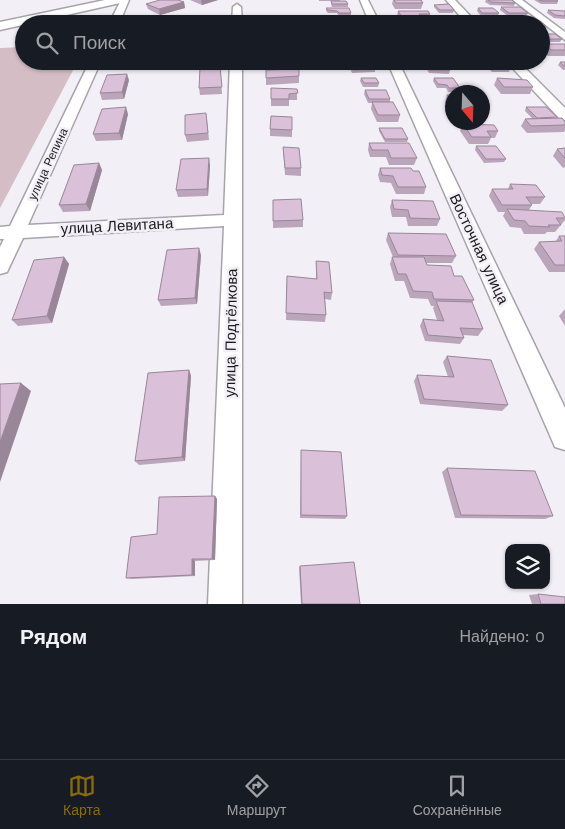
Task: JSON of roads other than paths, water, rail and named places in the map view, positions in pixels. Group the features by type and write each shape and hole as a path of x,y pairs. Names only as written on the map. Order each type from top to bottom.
{"street":[{"path":"51,15 120,0"},
{"path":"118,15 125,0"},
{"path":"364,0 371,15"},
{"path":"450,0 464,15"},
{"path":"517,0 536,15"},
{"path":"238,7 238,15"},
{"path":"0,26 15,23"},
{"path":"550,25 565,37"},
{"name":"улица Репина","path":"0,268 8,232 91,70"},
{"name":"улица Подтёлкова","path":"225,604 236,70"},
{"name":"Восточная улица","path":"396,70 565,437"},
{"path":"520,70 565,116"},
{"name":"улица Левитана","path":"8,232 233,220"}]}
